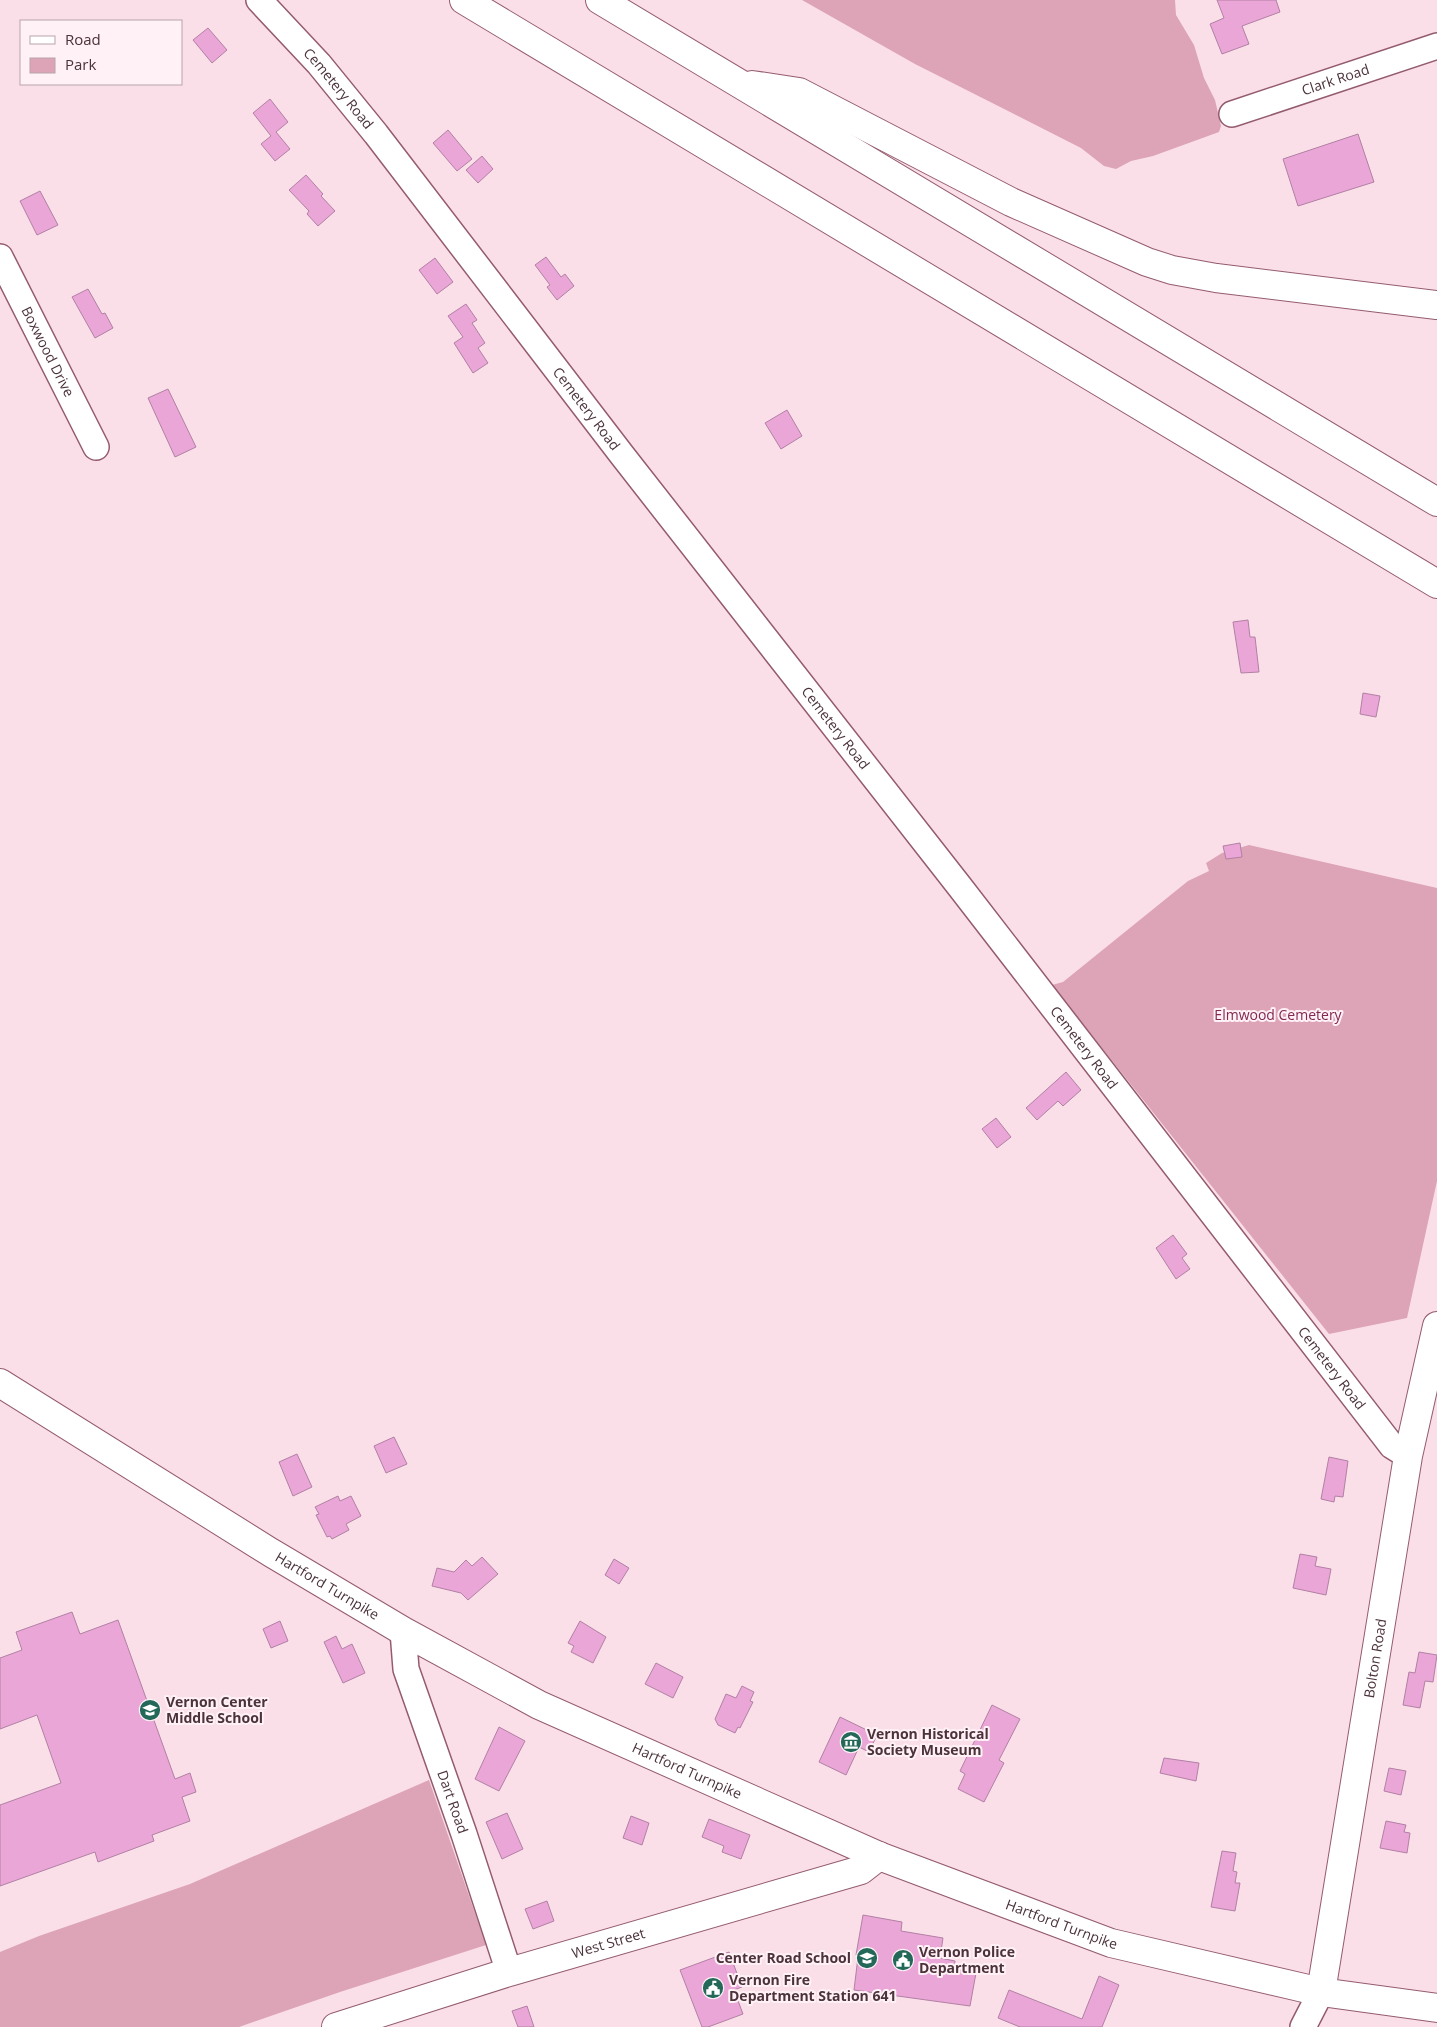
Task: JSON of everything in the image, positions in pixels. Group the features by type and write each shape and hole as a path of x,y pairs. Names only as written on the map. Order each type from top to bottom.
{"main road":[{"path":"464,0 1437,584"},
{"path":"600,0 1437,502"},
{"path":"737,82 799,92 1003,198 1147,262 1172,270 1216,278 1437,305"},
{"name":"Bolton Road","path":"1321,1992 1408,1456 1437,1326"},
{"name":"Hartford Turnpike","path":"0,1383 270,1552 403,1631 540,1705 879,1856 1112,1943 1321,1992 1437,2008"},
{"name":"West Street","path":"336,2027 509,1972 861,1870 879,1856"}],"street":[{"name":"Cemetery Road","path":"259,0 319,64 376,134 628,462 960,887 1392,1446 1408,1456"},
{"name":"Clark Road","path":"1232,114 1437,46"},
{"name":"Boxwood Drive","path":"0,257 96,447"},
{"name":"Dart Road","path":"403,1631 406,1669 468,1843 509,1972"},
{"path":"1303,2027 1321,1992"}],"green space":[{"path":"802,0 1175,0 1176,15 1194,45 1204,78 1215,100 1221,126 1219,132 1153,156 1131,161 1116,169 1104,166 1081,148 915,64"},
{"name":"Elmwood Cemetery","path":"1249,845 1437,888 1437,1181 1407,1318 1329,1334 1052,985 1063,982 1188,881 1209,871 1206,863 1222,853"},
{"path":"429,1780 486,1945 239,2027 0,2027 0,1952 39,1936 190,1884"}],"building":[{"path":"1217,0 1276,0 1280,12 1242,26 1249,44 1222,54 1210,24 1224,18"},
{"path":"208,28 227,50 212,63 193,40"},
{"path":"270,99 288,122 276,132 290,149 275,161 261,144 271,136 253,113"},
{"path":"448,130 472,159 457,171 433,143"},
{"path":"1358,134 1374,182 1298,206 1283,159"},
{"path":"482,156 493,169 478,183 466,170"},
{"path":"306,175 335,211 318,226 307,214 309,211 289,190"},
{"path":"40,191 58,225 37,235 20,201"},
{"path":"546,257 561,277 565,274 574,286 557,300 547,287 550,285 535,265"},
{"path":"435,258 453,282 437,294 419,270"},
{"path":"88,289 102,314 105,313 113,328 95,338 72,297"},
{"path":"466,304 477,320 472,323 485,343 478,348 488,363 473,373 454,343 463,337 448,316"},
{"path":"168,389 196,447 175,457 148,398"},
{"path":"787,410 802,436 781,449 765,423"},
{"path":"1248,620 1250,637 1255,637 1259,672 1241,673 1233,622"},
{"path":"1363,693 1380,696 1376,717 1360,714"},
{"path":"1240,843 1242,857 1226,859 1223,846"},
{"path":"1066,1072 1081,1090 1063,1106 1058,1101 1037,1120 1026,1108"},
{"path":"996,1118 1011,1137 997,1148 982,1129"},
{"path":"1173,1235 1187,1254 1182,1258 1190,1269 1176,1279 1156,1248"},
{"path":"394,1437 407,1464 386,1473 374,1446"},
{"path":"297,1454 312,1487 293,1496 279,1462"},
{"path":"1329,1457 1348,1461 1343,1497 1335,1496 1334,1502 1321,1499"},
{"path":"338,1496 340,1501 351,1496 361,1516 346,1524 349,1530 332,1539 330,1536 327,1537 316,1515 319,1514 315,1507"},
{"path":"1300,1554 1317,1557 1315,1566 1331,1569 1326,1595 1293,1588"},
{"path":"482,1557 498,1574 468,1600 461,1593 432,1586 437,1568 454,1572 466,1560 472,1566"},
{"path":"614,1559 629,1568 619,1584 605,1575"},
{"path":"72,1612 80,1634 118,1620 175,1779 190,1773 196,1792 182,1797 190,1821 152,1835 154,1841 98,1862 95,1852 0,1886 0,1805 61,1783 37,1715 0,1729 0,1658 22,1650 16,1632"},
{"path":"280,1621 288,1641 271,1648 263,1629"},
{"path":"580,1621 606,1637 593,1663 571,1652 574,1646 568,1643"},
{"path":"336,1636 342,1649 352,1644 365,1673 343,1683 324,1642"},
{"path":"1419,1652 1437,1655 1433,1682 1425,1681 1420,1708 1403,1705 1409,1672 1415,1673"},
{"path":"656,1663 683,1677 673,1698 645,1684"},
{"path":"742,1686 754,1692 750,1701 753,1702 740,1728 738,1727 735,1733 718,1725 715,1719 726,1694 736,1698"},
{"path":"992,1705 1020,1719 999,1760 1004,1763 984,1802 958,1789 965,1774 960,1771"},
{"name":"Vernon Historical Society Museum","path":"840,1717 877,1735 869,1752 859,1747 846,1775 819,1762"},
{"path":"499,1727 525,1741 499,1791 475,1779"},
{"path":"1164,1758 1199,1763 1196,1781 1160,1773"},
{"path":"1389,1768 1406,1771 1401,1795 1384,1791"},
{"path":"507,1813 523,1849 502,1859 486,1822"},
{"path":"631,1816 649,1823 642,1845 623,1838"},
{"path":"709,1819 750,1835 741,1859 722,1852 724,1846 702,1837"},
{"path":"1386,1821 1406,1825 1404,1832 1410,1833 1407,1853 1380,1848"},
{"path":"1222,1851 1236,1853 1233,1871 1237,1872 1235,1883 1240,1883 1235,1911 1211,1907"},
{"path":"547,1901 554,1921 533,1929 525,1909"},
{"name":"Vernon Police Department","path":"863,1915 902,1922 901,1931 943,1938 940,1958 955,1961 954,1969 976,1973 970,2006 854,1990 858,1957 856,1955"},
{"name":"Vernon Fire Department Station 641","path":"729,1952 742,1987 734,1990 743,2014 708,2027 702,2027 680,1970"},
{"path":"1099,1976 1119,1985 1102,2027 1020,2027 998,2018 1009,1990 1082,2019"},
{"path":"527,2006 534,2027 518,2027 512,2011"}],"place":[{"name":"Vernon Center Middle School","path":"150,1710"},
{"name":"Vernon Historical Society Museum","path":"851,1742"},
{"name":"Center Road School","path":"867,1958"},
{"name":"Vernon Police Department","path":"903,1960"},
{"name":"Vernon Fire Department Station 641","path":"713,1988"}]}
